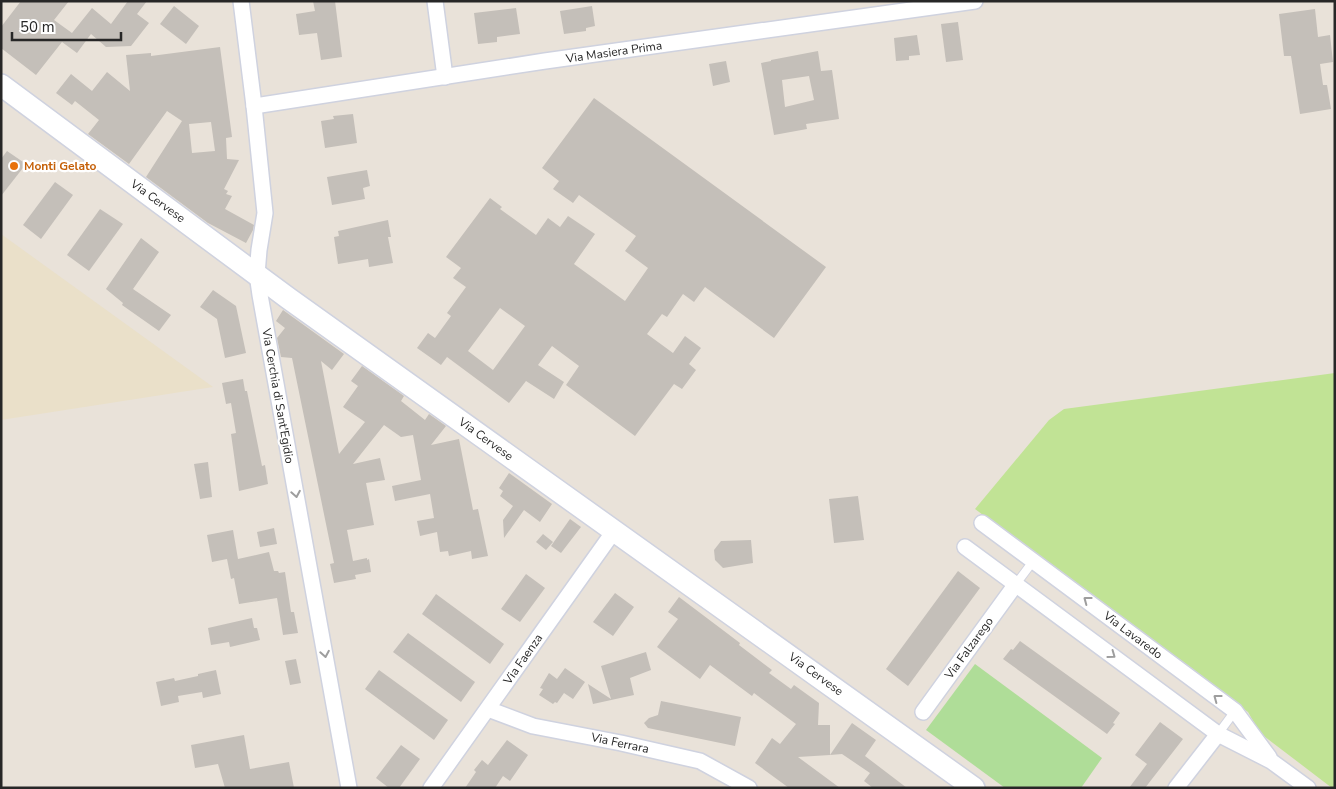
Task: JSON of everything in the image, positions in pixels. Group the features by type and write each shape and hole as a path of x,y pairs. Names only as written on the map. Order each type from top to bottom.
{"main road":[{"name":"Via Cervese","path":"1,86 288,298 974,788"}],"street":[{"path":"435,1 445,77"},
{"name":"Via Masiera Prima","path":"254,106 975,1"},
{"name":"Via Cerchia di Sant'Egidio","path":"239,2 254,106 265,213 259,250 258,274 260,295 349,788"},
{"name":"Via Lavaredo","path":"982,523 1234,711 1271,761"},
{"name":"Via Faenza","path":"431,788 614,531"},
{"name":"Via Lavaredo","path":"965,547 1218,734 1271,761 1308,788"},
{"name":"Via Falzarego","path":"923,712 1016,584"},
{"name":"Via Ferrara","path":"488,709 533,726 621,742 700,761 749,788"},
{"path":"1176,788 1218,734"}],"lane":[{"path":"1016,584 1034,560"},
{"path":"1218,734 1234,711"}],"shaded area":[{"path":"1,234 213,387 1,420"}],"green space":[{"path":"1335,373 1335,788 1332,788 1260,733 1248,712 975,509 1049,420 1064,409"},
{"path":"975,664 1102,758 1081,788 1005,788 926,730"}],"building":[{"path":"21,1 69,1 54,20 72,33 92,8 111,24 128,1 147,1 137,14 149,23 131,46 106,47 91,34 77,53 62,42 36,75 1,48 1,27"},
{"path":"313,1 335,1 342,57 321,60 317,33 299,35 296,14 315,11"},
{"path":"174,6 199,26 186,44 160,24"},
{"path":"592,6 595,26 586,28 586,31 564,34 560,11"},
{"path":"516,8 520,34 497,37 497,42 478,44 474,13"},
{"path":"1315,9 1318,37 1330,35 1333,62 1320,64 1323,85 1327,85 1331,109 1300,114 1291,56 1284,56 1279,14"},
{"path":"958,22 963,60 946,62 941,24"},
{"path":"917,35 920,55 909,56 909,60 896,61 894,38"},
{"path":"220,47 232,137 226,138 227,159 239,160 224,189 228,191 226,194 232,196 225,209 254,225 246,243 208,223 146,177 182,121 167,111 129,164 88,134 99,120 75,101 72,105 56,93 71,74 92,91 107,72 130,91 126,55 151,53 151,56","holes":["211,122 215,151 192,153 189,124"]},
{"path":"818,51 821,71 832,70 839,119 806,124 807,129 774,135 761,63","holes":["809,76 814,100 785,107 782,80"]},
{"path":"726,61 730,82 713,86 709,64"},
{"path":"594,98 826,267 774,338 705,287 694,302 683,294 667,317 662,314 647,334 673,353 685,336 701,348 689,364 696,370 682,389 674,384 635,436 566,385 579,366 552,346 538,365 564,382 554,399 526,381 509,403 447,357 441,365 417,348 428,333 435,338 451,316 447,313 466,287 453,278 461,268 446,257 490,198 502,207 500,209 536,235 548,218 560,227 568,216 595,234 574,264 625,301 648,268 625,251 636,236 579,195 573,203 553,189 559,181 542,168","holes":["500,308 525,326 493,370 468,351"]},
{"path":"353,114 357,143 325,148 321,121 334,119 333,116"},
{"path":"7,151 26,164 1,196 1,159"},
{"path":"367,170 370,186 363,188 365,199 332,205 327,177"},
{"path":"55,182 73,195 41,239 23,225"},
{"path":"100,209 123,224 89,271 67,255"},
{"path":"388,220 391,237 388,237 393,263 369,267 368,259 338,264 334,237 339,236 338,231"},
{"path":"141,238 159,252 133,289 171,315 159,331 122,305 123,303 106,289"},
{"path":"213,290 236,306 246,353 225,358 217,319 200,307"},
{"path":"283,310 344,354 332,370 321,361 339,454 365,422 343,407 358,386 351,381 362,366 404,396 401,401 425,420 429,414 446,426 431,445 459,439 473,510 478,509 488,556 472,559 471,551 449,556 448,551 440,552 437,532 420,536 417,521 434,518 430,494 395,501 392,486 421,480 413,435 401,437 384,425 353,464 380,458 385,480 366,483 374,525 347,530 353,561 369,559 371,572 355,575 356,579 334,583 330,564 334,563 292,358 281,357 277,338 285,328 276,321"},
{"path":"243,379 262,466 265,465 268,484 239,491 231,434 236,433 231,403 226,404 222,383"},
{"path":"208,462 212,497 200,499 194,464"},
{"path":"509,473 552,504 540,522 524,510 504,538 503,520 513,506 500,496 503,491 499,488"},
{"path":"858,496 864,540 834,543 829,499"},
{"path":"570,519 581,527 561,553 551,546"},
{"path":"274,528 277,544 260,547 257,532"},
{"path":"233,530 238,559 269,552 274,571 279,573 285,572 291,612 294,612 298,633 283,635 277,598 239,604 234,578 231,579 227,559 212,562 207,535"},
{"path":"543,534 553,542 546,550 536,542"},
{"path":"751,540 753,563 723,568 715,560 714,550 721,541"},
{"path":"958,571 980,588 908,686 886,669"},
{"path":"526,574 545,588 520,622 501,609"},
{"path":"615,593 634,607 613,636 593,622"},
{"path":"436,594 504,644 490,664 422,614"},
{"path":"679,597 772,670 769,673 791,689 794,685 819,703 818,725 830,725 830,755 798,757 840,788 789,788 755,763 772,738 780,744 796,724 754,693 752,696 710,665 700,679 657,647 678,619 668,612"},
{"path":"252,618 254,628 257,628 260,640 230,647 229,642 211,645 208,628"},
{"path":"408,633 475,682 461,702 393,652"},
{"path":"1020,641 1120,713 1113,723 1115,724 1107,734 1003,659"},
{"path":"646,652 651,670 630,678 634,695 593,704 588,684 611,699 601,666"},
{"path":"296,659 301,683 290,685 285,661"},
{"path":"565,668 585,682 573,699 564,693 557,703 553,704 539,695 543,689 540,688 549,673 557,679"},
{"path":"216,670 221,694 203,698 202,692 178,696 179,702 161,706 156,682 174,678 175,681"},
{"path":"379,670 448,720 434,740 365,689"},
{"path":"661,701 741,717 735,746 648,728 644,723 649,718 658,715"},
{"path":"1160,722 1183,739 1145,788 1129,788 1147,764 1135,755"},
{"path":"852,723 876,740 865,756 907,788 873,788 864,781 870,773 842,754 830,755"},
{"path":"244,735 250,769 289,762 294,788 225,788 218,764 195,768 191,745"},
{"path":"507,740 528,755 510,781 503,776 495,788 465,788 476,772 474,770 482,760 488,765"},
{"path":"401,745 420,759 399,788 389,788 376,778"}],"place":[{"name":"Monti Gelato","path":"14,166"}]}
